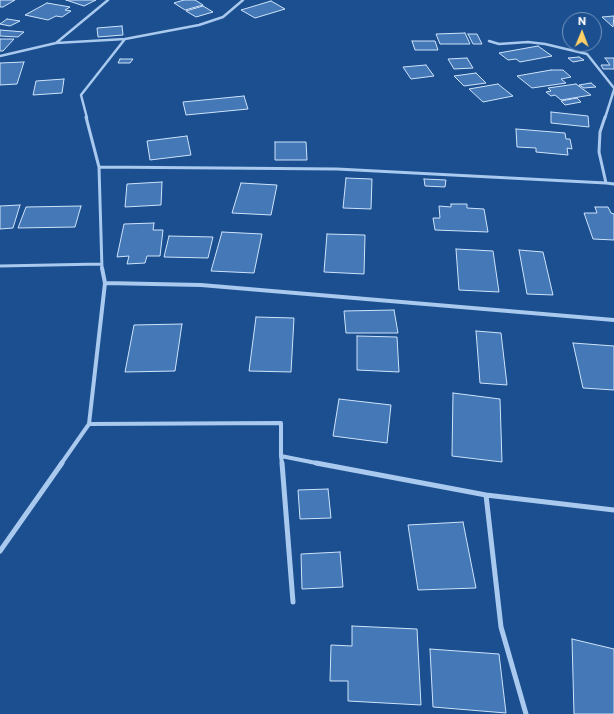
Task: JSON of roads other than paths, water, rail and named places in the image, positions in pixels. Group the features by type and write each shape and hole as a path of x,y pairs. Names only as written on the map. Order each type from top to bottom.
{"street":[{"path":"56,43 108,0"},
{"path":"0,56 56,43 125,39 199,25 223,16 243,0"},
{"path":"0,551 89,424 105,283 101,264 99,167 81,95 125,39"},
{"path":"489,41 498,44 528,42 545,44 564,47 587,54 614,89 600,132 599,152 606,184"},
{"path":"99,167 337,168 614,184"},
{"path":"0,266 101,264"},
{"path":"105,283 201,285 614,320"},
{"path":"89,424 281,423 281,456 294,602"},
{"path":"281,456 486,495 614,510"},
{"path":"486,495 501,627 526,714"}]}
